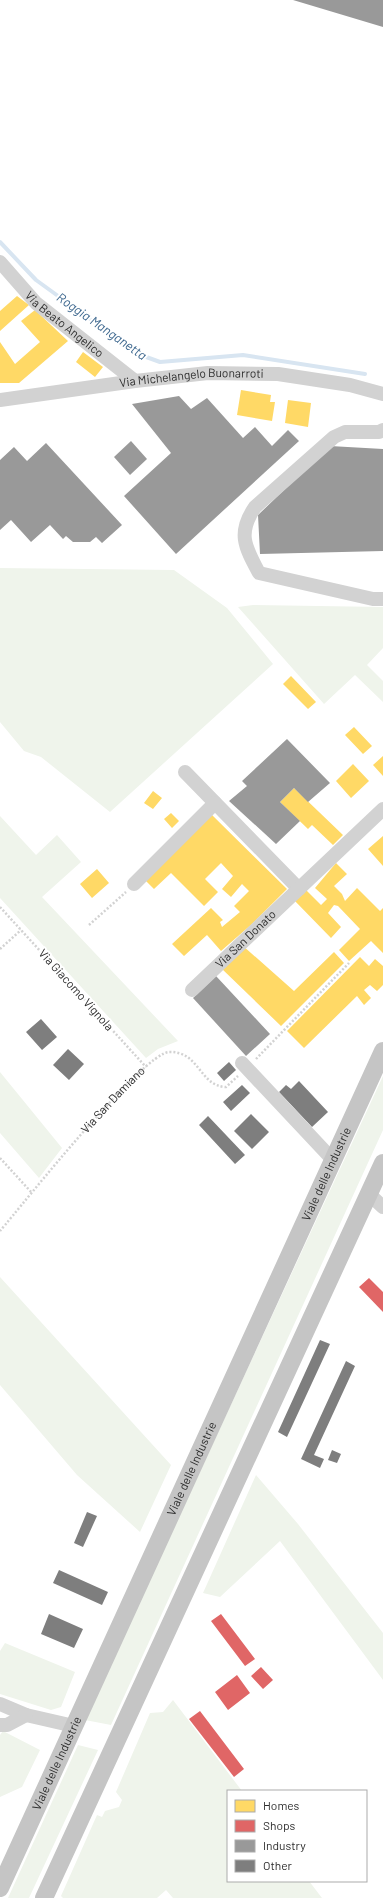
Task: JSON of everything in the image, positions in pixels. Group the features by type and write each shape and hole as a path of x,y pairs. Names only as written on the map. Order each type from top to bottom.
{"main road":[{"name":"Viale delle Industrie","path":"0,1888 383,1051"},
{"path":"44,1898 383,1163"}],"street":[{"name":"Via Beato Angelico","path":"0,262 36,303 135,381"},
{"name":"Via Michelangelo Buonarroti","path":"0,400 135,381 208,373 278,374 350,385 383,394"},
{"path":"383,430 379,432 345,432 334,437 255,507 247,518 243,532 247,551 258,573 373,599 383,599"},
{"path":"185,772 299,889"},
{"path":"134,884 215,803"},
{"name":"Via San Donato","path":"192,990 383,809"},
{"path":"244,1066 333,1160"},
{"path":"369,1194 383,1207"},
{"path":"0,1704 26,1715 74,1726"},
{"path":"0,1725 8,1725 26,1715"}],"path":[{"path":"89,925 134,884"},
{"name":"Via Giacomo Vignola","path":"0,907 146,1067"},
{"path":"0,949 21,930"},
{"path":"244,1066 348,962"},
{"name":"Via San Damiano","path":"0,1231 110,1101 146,1067 166,1052 181,1052 191,1060 211,1083 218,1086 226,1087 244,1066"},
{"path":"0,1158 32,1193"}],"shaded area":[{"path":"0,568 174,570 227,608 273,664 110,812 41,757 24,751 0,722"},
{"path":"253,605 383,607 383,648 367,665 383,681 383,702 355,675 324,704 238,607"},
{"path":"0,816 36,855 57,835 81,862 42,897 178,1041 158,1049 146,1058 0,898"},
{"path":"0,1072 62,1148 39,1178 0,1133"},
{"path":"383,1076 383,1130 111,1725 85,1720"},
{"path":"0,1277 171,1465 140,1532 77,1475 0,1385"},
{"path":"256,1475 298,1524 383,1633 383,1680 280,1541 220,1597 203,1593"},
{"path":"5,1643 75,1672 61,1707 51,1710 0,1694 0,1651"},
{"path":"173,1700 241,1790 227,1790 227,1882 310,1882 322,1898 173,1898 166,1890 157,1898 63,1898 61,1896 97,1815 102,1817 105,1811 119,1807 122,1800 116,1792 150,1713 163,1712"},
{"path":"3,1731 40,1750 22,1787 0,1797 0,1735"},
{"path":"78,1745 98,1750 29,1898 8,1898"}],"building: Homes":[{"path":"17,296 29,305 0,331 0,311"},
{"path":"35,310 68,341 19,383 0,383 0,342 15,364 40,342 21,321"},
{"path":"83,352 103,367 95,377 76,362"},
{"path":"241,390 271,395 270,402 275,402 272,421 237,415"},
{"path":"288,400 311,403 308,427 285,423"},
{"path":"291,676 316,702 308,709 283,684"},
{"path":"354,727 372,746 363,754 345,735"},
{"path":"383,756 383,776 373,765"},
{"path":"353,764 369,781 351,798 336,781"},
{"path":"294,788 343,835 333,845 312,825 308,829 280,802"},
{"path":"153,791 162,798 153,809 144,803"},
{"path":"171,813 179,821 172,828 164,819"},
{"path":"211,814 287,889 252,924 221,951 207,935 184,956 172,944 211,908 223,920 220,922 222,927 240,912 234,906 249,891 242,884 231,897 222,889 233,876 221,863 205,879 218,892 204,906 171,873 154,889 144,879"},
{"path":"383,836 383,866 368,849"},
{"path":"336,863 347,874 334,886 342,894 345,901 357,888 380,911 383,908 383,953 371,941 349,961 339,950 360,929 338,906 334,905 328,913 341,927 331,938 293,899 305,889 321,905 327,899 315,888"},
{"path":"97,869 109,883 92,898 80,884"},
{"path":"242,945 294,991 334,952 344,963 281,1026 221,968"},
{"path":"360,957 369,966 375,959 383,966 383,985 377,991 370,985 364,990 371,998 364,1005 357,996 304,1048 287,1031"}],"building: Shops":[{"path":"369,1278 383,1292 383,1312 359,1287"},
{"path":"221,1614 255,1659 245,1666 211,1621"},
{"path":"261,1667 273,1680 263,1689 251,1676"},
{"path":"237,1675 250,1693 228,1710 215,1692"},
{"path":"200,1711 244,1769 234,1777 189,1719"}],"building: Industry":[{"path":"293,0 383,0 383,27"},
{"path":"179,396 191,409 207,398 243,438 255,427 272,446 288,430 299,441 176,554 124,496 171,453 132,404"},
{"path":"131,441 147,459 130,475 114,457"},
{"path":"46,443 122,525 102,543 96,537 90,542 73,542 66,536 63,539 50,525 31,542 11,520 0,530 0,460 14,447 27,461"},
{"path":"330,446 383,449 383,551 260,554 258,515"},
{"path":"287,739 330,783 308,802 294,788 280,802 300,821 276,844 229,801 247,786 242,781"},
{"path":"216,976 270,1034 246,1056 193,998"}],"building: Other":[{"path":"41,1019 57,1037 42,1050 26,1032"},
{"path":"68,1049 84,1064 69,1080 53,1065"},
{"path":"229,1062 236,1070 224,1081 217,1073"},
{"path":"299,1081 328,1112 312,1127 279,1092 286,1085 291,1089"},
{"path":"242,1085 250,1093 231,1111 223,1102"},
{"path":"251,1114 269,1132 252,1149 234,1131"},
{"path":"208,1116 245,1155 235,1164 199,1125"},
{"path":"320,1340 330,1344 287,1437 278,1432"},
{"path":"346,1361 355,1366 314,1455 324,1459 320,1468 301,1459"},
{"path":"332,1450 341,1454 337,1463 328,1460"},
{"path":"87,1512 97,1516 83,1547 74,1543"},
{"path":"59,1570 108,1592 102,1605 53,1583"},
{"path":"49,1614 83,1629 74,1648 41,1634"}],"waterway":[{"name":"Roggia Manganetta","path":"0,242 36,280 138,354 160,362 243,355 365,374"}]}
